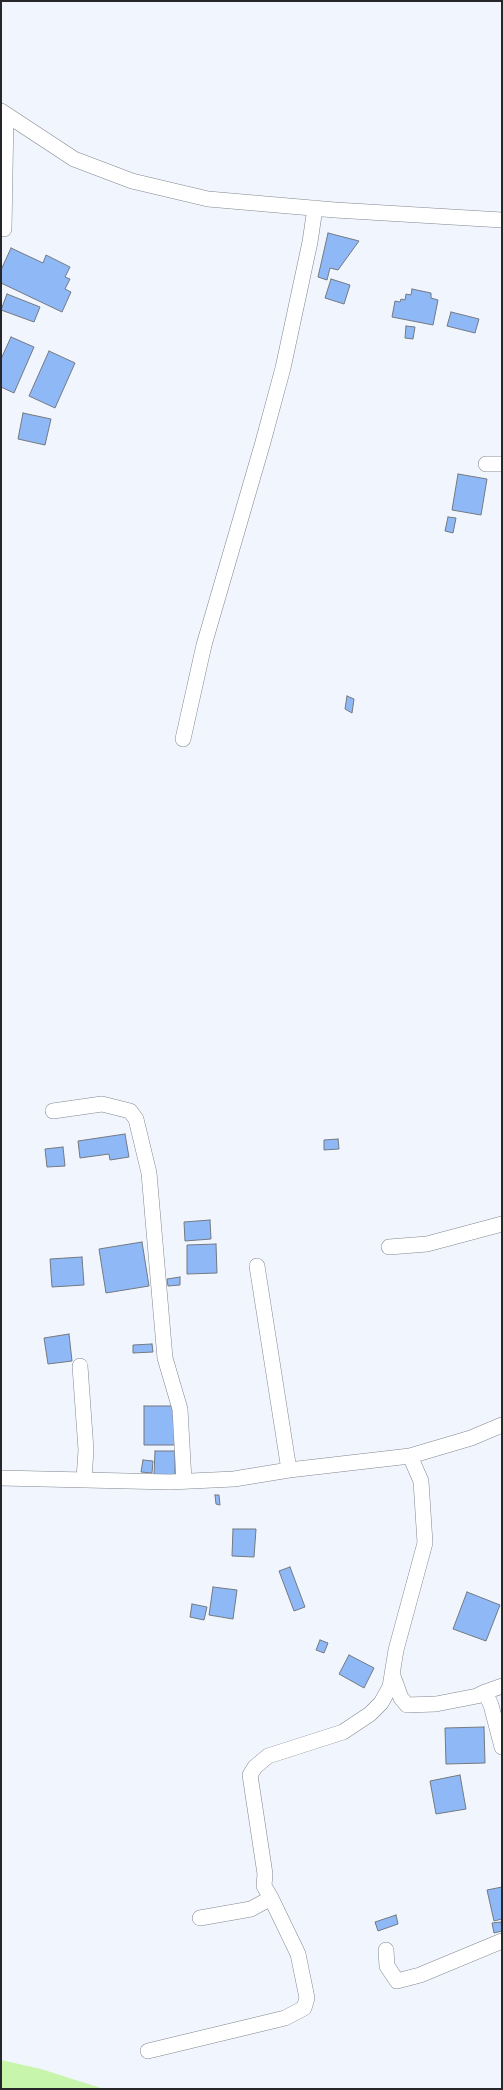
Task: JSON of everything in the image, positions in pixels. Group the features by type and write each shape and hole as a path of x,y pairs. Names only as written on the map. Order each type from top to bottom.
{"street":[{"path":"3,113 74,159 132,181 208,199 315,208 502,220"},
{"path":"3,113 4,229"},
{"path":"183,739 204,645 283,368 310,242 315,208"},
{"path":"486,464 502,464"},
{"path":"53,1111 102,1104 130,1111 136,1120 149,1173 165,1358 180,1409 184,1482"},
{"path":"389,1247 427,1244 502,1224"},
{"path":"257,1266 289,1470"},
{"path":"80,1366 86,1450 84,1479"},
{"path":"1,1478 184,1482 234,1479 289,1470 410,1456 471,1438 502,1425"},
{"path":"148,2051 285,2018 304,2008 307,1998 298,1954 264,1886 265,1874 250,1775 255,1767 268,1756 343,1732 365,1718 381,1703 390,1687 393,1676 396,1650 425,1543 421,1481 410,1456"},
{"path":"393,1676 401,1698 407,1705 436,1704 477,1696 502,1686"},
{"path":"485,1692 491,1706 502,1747"},
{"path":"200,1918 251,1909 271,1898"},
{"path":"386,1950 387,1966 397,1981 420,1975 502,1941"}],"green space":[{"path":"1,2060 41,2069 104,2089 1,2089"}],"building":[{"path":"328,233 359,241 338,270 330,268 327,280 318,277"},
{"path":"11,248 43,263 46,255 70,267 65,277 70,279 65,289 71,292 62,312 1,283 1,270"},
{"path":"331,279 350,285 344,304 325,298"},
{"path":"412,289 431,293 431,298 438,300 433,325 392,317 395,301 400,302 401,299 405,300 406,294 411,295"},
{"path":"7,294 40,307 34,322 1,310"},
{"path":"451,312 479,319 475,333 447,326"},
{"path":"406,326 415,327 413,339 405,338"},
{"path":"11,337 34,347 14,393 1,387 1,359"},
{"path":"49,351 75,363 55,408 29,396"},
{"path":"23,413 51,419 45,445 18,439"},
{"path":"458,474 487,479 481,515 452,510"},
{"path":"448,517 456,518 453,533 445,531"},
{"path":"347,696 354,699 352,713 345,709"},
{"path":"125,1134 129,1157 110,1160 109,1154 80,1158 78,1141"},
{"path":"338,1139 339,1149 324,1150 324,1140"},
{"path":"63,1147 65,1166 47,1167 45,1149"},
{"path":"210,1220 211,1239 185,1241 184,1222"},
{"path":"142,1242 149,1286 106,1293 99,1249"},
{"path":"216,1244 217,1273 187,1274 187,1245"},
{"path":"82,1257 84,1285 52,1287 50,1259"},
{"path":"180,1277 180,1285 168,1286 167,1279"},
{"path":"69,1334 72,1361 48,1364 44,1338"},
{"path":"152,1344 153,1352 133,1353 133,1345"},
{"path":"144,1406 175,1406 175,1445 144,1445"},
{"path":"155,1451 175,1451 175,1475 154,1475"},
{"path":"143,1460 153,1461 152,1473 141,1472"},
{"path":"215,1495 219,1495 220,1505 216,1504"},
{"path":"233,1529 256,1529 254,1557 232,1556"},
{"path":"290,1567 305,1607 294,1611 279,1571"},
{"path":"213,1587 237,1590 233,1619 209,1615"},
{"path":"467,1592 500,1605 486,1641 453,1629"},
{"path":"192,1604 207,1607 204,1620 190,1617"},
{"path":"320,1640 328,1643 324,1653 316,1650"},
{"path":"349,1655 374,1668 364,1688 339,1674"},
{"path":"484,1727 485,1763 446,1764 445,1728"},
{"path":"460,1775 466,1809 436,1814 430,1781"},
{"path":"502,1887 502,1919 494,1921 487,1890"},
{"path":"396,1915 398,1924 378,1931 375,1922"},
{"path":"501,1922 502,1931 494,1933 492,1923"}]}
